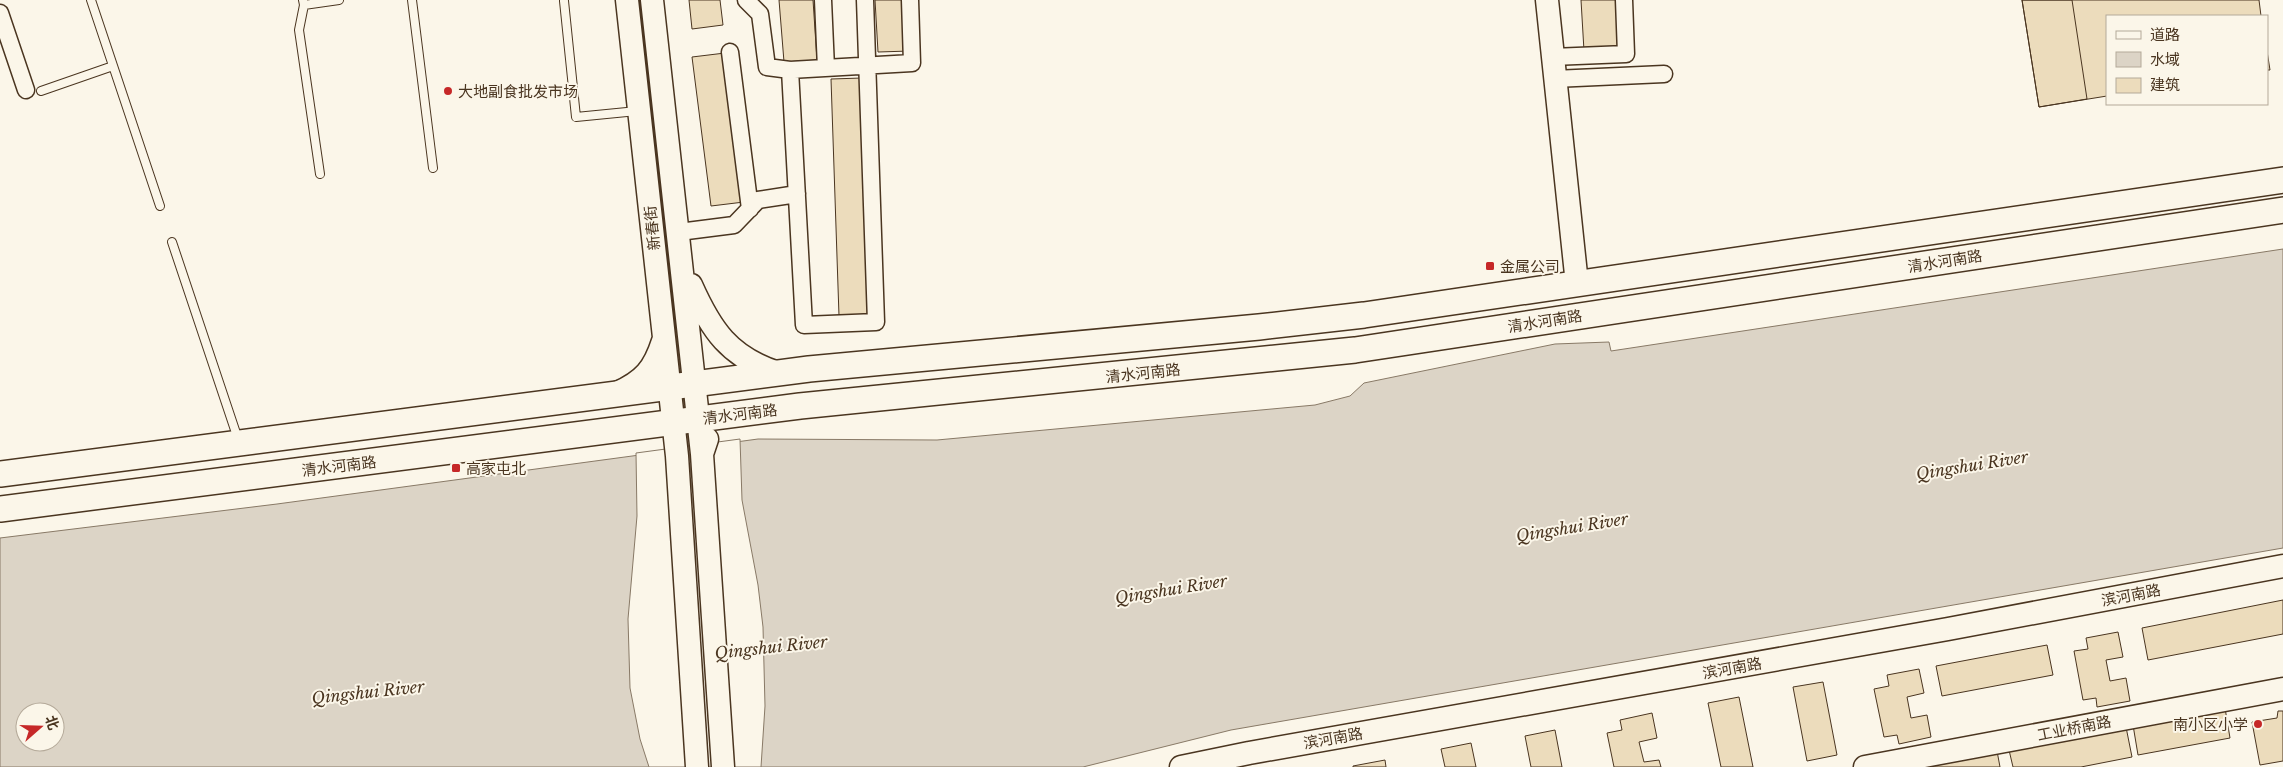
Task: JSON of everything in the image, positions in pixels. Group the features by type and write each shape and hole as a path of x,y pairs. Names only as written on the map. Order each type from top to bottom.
{"main road":[{"name":"新春街","path":"627,0 677,456 697,767"},
{"name":"新春街","path":"652,0 696,384 723,767"},
{"path":"1547,0 1577,284"},
{"name":"清水河南路","path":"0,474 778,373 1258,327 1364,315 2283,180"},
{"name":"清水河南路","path":"0,509 735,415 1355,350 2283,210"},
{"path":"683,266 704,312 716,331 732,348 755,366 778,373"},
{"path":"614,394 633,386 645,376 656,363 664,340"},
{"path":"702,454 713,427 735,415"},
{"path":"640,428 660,435 671,445 677,456"},
{"name":"滨河南路","path":"1181,767 1248,753 1948,629 2283,566"},
{"name":"滨河南路","path":"1243,767 2283,578"},
{"name":"工业桥南路","path":"1865,767 2283,689"}],"street":[{"path":"746,0 760,14 767,67 790,70 912,63 910,0"},
{"path":"822,0 826,68"},
{"path":"790,70 804,325 876,322 865,0"},
{"path":"1552,57 1626,54 1624,0"},
{"path":"0,14 34,90"},
{"path":"730,52 750,209"},
{"path":"1554,79 1664,74"},
{"path":"679,232 734,225 758,200 797,194"}],"lane":[{"path":"91,0 160,206"},
{"path":"320,174 299,30 303,2 339,0"},
{"path":"412,0 433,168"},
{"path":"564,1 576,117 639,111"},
{"path":"34,90 113,66"},
{"path":"172,242 239,443"}],"water":[{"name":"Qingshui River","path":"2283,249 2283,548 1231,730 1083,767 0,767 0,538 277,504 758,439 937,440 1315,405 1350,396 1364,383 1555,344 1609,342 1611,351"}],"pier":[{"path":"740,439 742,500 758,585 763,627 765,706 761,767 649,767 640,739 630,688 628,619 637,516 636,453"}],"building":[{"path":"689,0 720,0 723,25 692,29"},
{"path":"779,0 813,0 817,60 784,62"},
{"path":"875,0 908,0 910,51 878,52"},
{"path":"1581,0 1617,0 1620,49 1584,51"},
{"path":"2022,0 2259,0 2261,15 2106,15 2106,96 2039,107"},
{"path":"2022,0 2072,0 2087,99 2039,107"},
{"path":"725,53 744,202 711,206 692,57"},
{"path":"862,78 870,315 839,316 831,79"},
{"path":"2283,600 2283,634 2148,660 2142,628"},
{"path":"2118,632 2123,657 2106,660 2110,681 2126,678 2130,701 2097,707 2096,698 2083,700 2074,651 2088,649 2086,638"},
{"path":"2047,645 2053,675 1942,696 1936,666"},
{"path":"1919,669 1924,693 1907,697 1911,718 1927,715 1931,737 1899,744 1897,735 1884,737 1874,689 1889,686 1887,675"},
{"path":"1823,682 1837,755 1807,761 1793,687"},
{"path":"1739,697 1753,767 1721,767 1708,703"},
{"path":"2225,708 2230,738 2138,755 2133,725"},
{"path":"2278,711 2283,711 2283,761 2260,765 2252,722 2277,718"},
{"path":"1652,713 1657,738 1639,742 1644,762 1659,760 1661,767 1614,767 1607,733 1622,730 1620,720"},
{"path":"2126,727 2132,757 2081,767 2013,767 2009,750"},
{"path":"1555,730 1562,767 1531,767 1525,736"},
{"path":"1471,743 1476,767 1445,767 1441,749"},
{"path":"1997,751 2000,767 1918,767"},
{"path":"1385,760 1386,767 1353,767 1353,766"}],"place":[{"name":"大地副食批发市场","path":"448,91"},
{"name":"金属公司","path":"1490,266"},
{"name":"高家屯北","path":"456,468"},
{"name":"南小区小学","path":"2258,724"}]}
